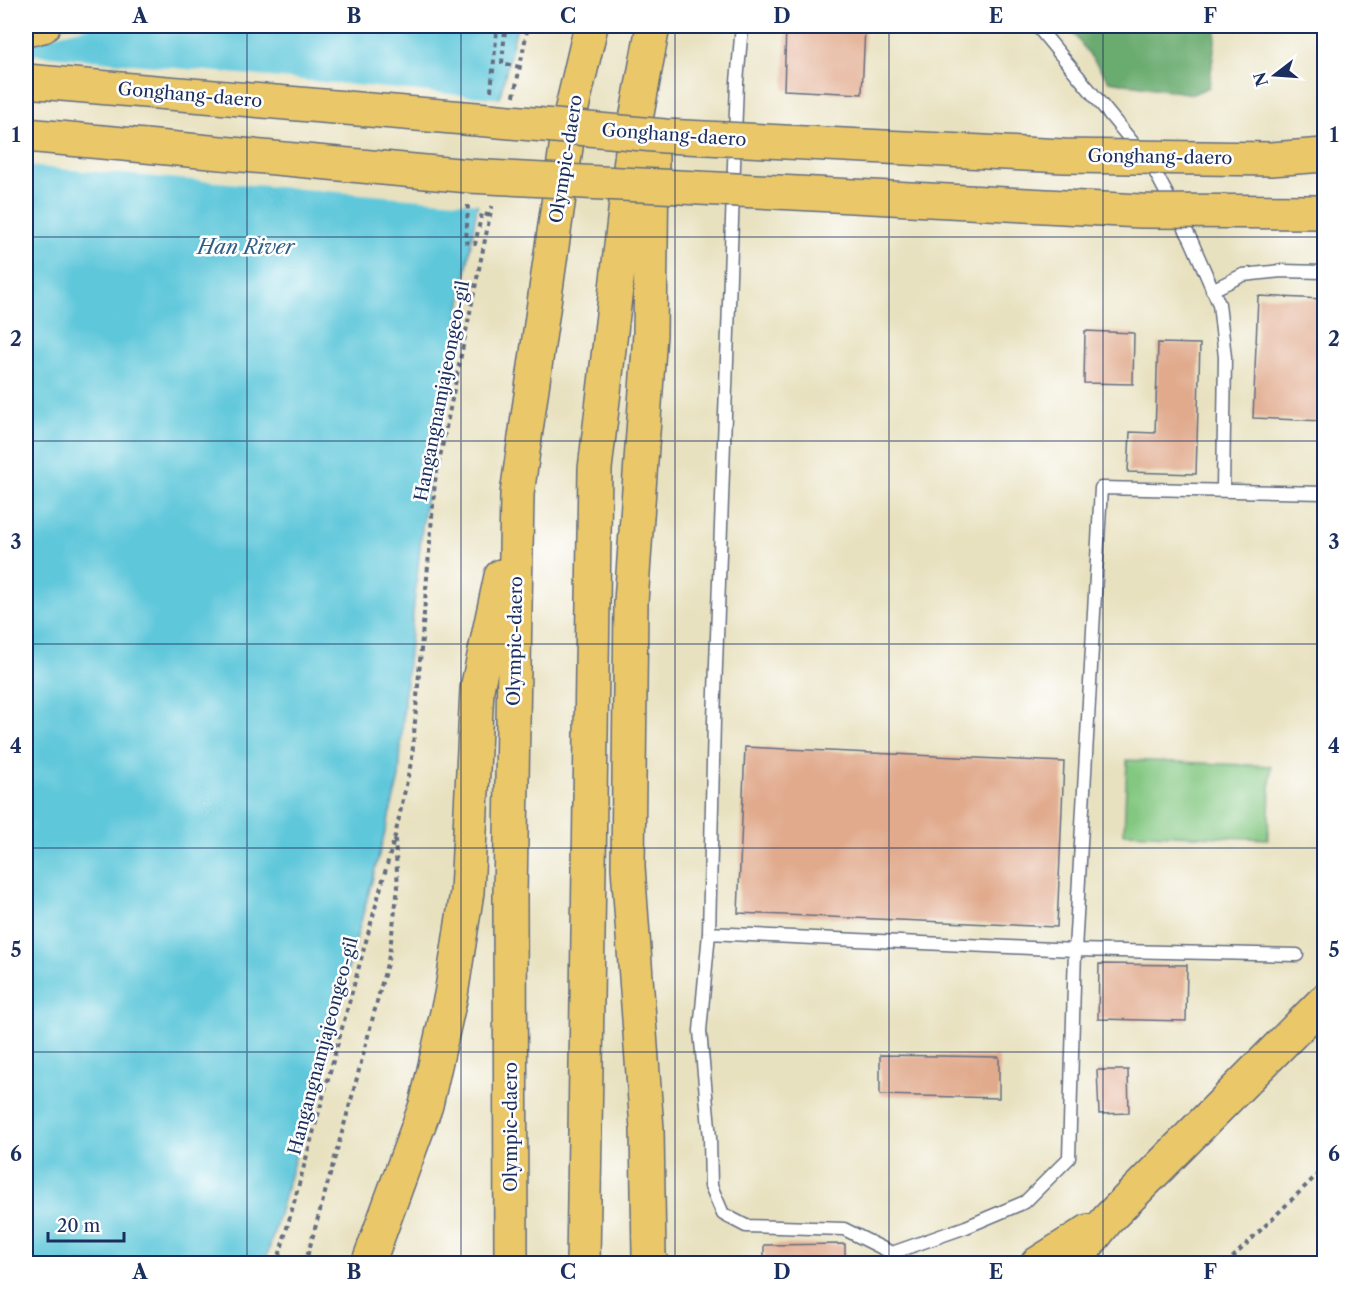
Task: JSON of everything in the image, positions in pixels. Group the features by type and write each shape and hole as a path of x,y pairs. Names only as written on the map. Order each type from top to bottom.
{"main road":[{"path":"26,30 43,26"},
{"name":"Olympic-daero","path":"511,1263 510,894 518,494 571,112 591,26"},
{"path":"628,1263 631,602 650,334 654,26"},
{"path":"583,1263 595,469 635,124 654,26"},
{"name":"Gonghang-daero","path":"26,81 665,136 1064,156 1270,159 1324,154"},
{"path":"26,135 469,176 1141,211 1324,212"},
{"path":"368,1263 426,1105 451,995 467,892 477,689 518,494"},
{"path":"628,867 647,1129 649,1257 652,1263"},
{"path":"1072,1263 1108,1219 1324,1001"},
{"path":"1037,1263 1108,1219"}],"lane":[{"path":"742,26 736,93 709,933 700,1031 710,1138 711,1186 723,1214 746,1226 844,1229 892,1252 966,1227 1026,1202 1069,1158 1075,950 1101,488 1324,493"},
{"path":"1037,26 1152,166 1191,240 1218,304 1225,357 1223,490"},
{"path":"1212,290 1243,275 1281,271 1324,272"},
{"path":"709,933 1075,950 1298,955"}],"path":[{"path":"514,98 528,26"},
{"path":"488,120 497,29 505,30 502,63 520,67"},
{"path":"469,176 466,242 475,244 482,213 490,216"},
{"name":"Hangangnamjajeongeo-gil","path":"277,1263 395,836 412,758 435,481 492,205"},
{"name":"Hangangnamjajeongeo-gil","path":"305,1263 389,956 398,888 395,836"},
{"path":"1226,1263 1324,1168"}],"green space":[{"path":"1068,26 1217,26 1209,87 1193,94 1109,81"},
{"path":"1127,760 1271,766 1268,839 1124,833"}],"water":[{"name":"Han River","path":"26,26 517,26 485,158 454,346 448,364 436,429 422,528 404,700 399,778 331,1032 265,1263 26,1263"}],"pier":[{"path":"26,26 92,26 26,43"},
{"path":"26,54 502,99 488,158 481,204 26,166"}],"building":[{"path":"786,26 865,26 862,94 784,90"},
{"path":"1258,296 1324,299 1324,421 1253,418"},
{"path":"1085,331 1134,333 1133,384 1084,383"},
{"path":"1158,343 1200,344 1196,474 1128,472 1130,432 1155,433"},
{"path":"745,747 1064,762 1057,927 738,913"},
{"path":"1099,964 1187,965 1186,1021 1098,1019"},
{"path":"880,1055 999,1057 999,1098 880,1095"},
{"path":"1097,1070 1128,1070 1129,1113 1099,1114"},
{"path":"845,1244 845,1264 764,1264 764,1245"}]}
